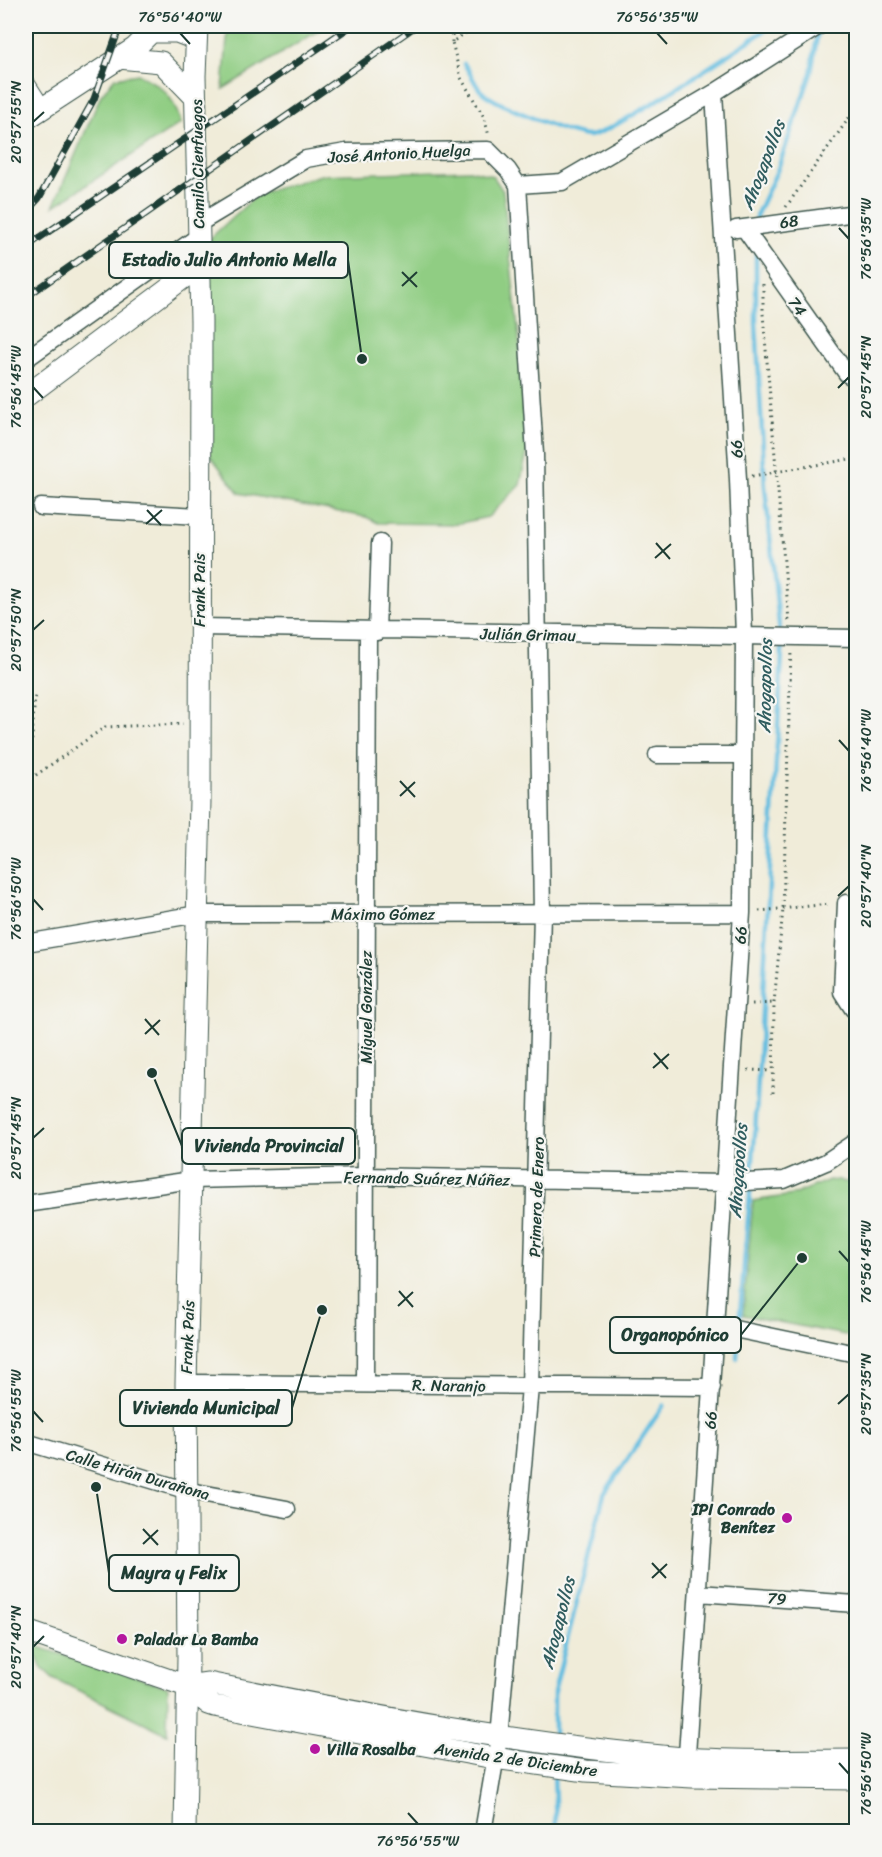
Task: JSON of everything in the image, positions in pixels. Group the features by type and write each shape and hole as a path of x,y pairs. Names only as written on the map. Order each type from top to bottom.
{"main road":[{"path":"26,87 33,114 119,58 154,29 196,32"},
{"name":"Camilo Cienfuegos","path":"196,32 195,97 199,266"},
{"path":"119,58 161,62 195,97"},
{"path":"26,396 169,291 199,266"},
{"name":"Frank Pais","path":"198,914 201,321 199,266"},
{"path":"169,291 192,305 201,321"},
{"name":"Frank País","path":"185,1832 188,1658 186,1383 198,914"},
{"name":"Avenida 2 de Diciembre","path":"26,1631 187,1686 209,1704 500,1759 586,1771 856,1760"},
{"path":"188,1658 195,1675 208,1683"},
{"name":"Avenida 2 de Diciembre","path":"187,1686 208,1683 393,1720 586,1749 687,1768 856,1779"},
{"path":"187,1714 209,1704"}],"street":[{"path":"518,185 562,182 714,93 815,28"},
{"name":"66","path":"687,1768 724,1183 747,912 743,755 744,635 738,479 714,93"},
{"name":"José Antonio Huelga","path":"26,359 142,278 198,230 306,159 346,152 488,150 518,185"},
{"name":"Primero de Enero","path":"483,1832 505,1738 530,1386 537,1180 542,912 535,454 518,185"},
{"name":"68","path":"722,231 856,213"},
{"name":"74","path":"744,228 847,374 856,379"},
{"path":"142,278 169,291"},
{"path":"41,507 200,516"},
{"name":"Miguel González","path":"365,1383 367,914 373,632 380,543"},
{"name":"Julián Grimau","path":"199,627 373,632 856,638"},
{"path":"657,755 743,755"},
{"path":"846,903 842,992 853,1009 856,1007"},
{"name":"Máximo Gómez","path":"27,943 198,914 747,912"},
{"name":"Fernando Suárez Núñez","path":"26,1204 192,1180 365,1176 724,1183 784,1180 825,1162 856,1142"},
{"path":"715,1325 856,1354"},
{"name":"R. Naranjo","path":"186,1383 712,1387"},
{"name":"Calle Hirán Durañona","path":"26,1442 185,1490 287,1509"},
{"name":"79","path":"698,1593 856,1604"}],"path":[{"path":"452,26 452,42 461,78 490,132 488,150"},
{"path":"452,42 476,26"},
{"path":"775,224 856,108"},
{"path":"765,259 763,314 790,638 781,909 774,1003 773,1093"},
{"path":"764,475 856,458"},
{"path":"27,943 27,781 35,695"},
{"path":"27,781 105,727 200,723"},
{"path":"747,912 846,903"},
{"path":"761,1003 774,1003"},
{"path":"756,1070 772,1071"}],"green space":[{"path":"228,26 326,26 223,89"},
{"path":"138,74 166,92 181,123 53,207 101,95 115,78"},
{"path":"470,170 493,176 503,191 530,439 520,485 488,517 456,524 378,523 366,517 239,493 203,446 206,242 258,194 321,175"},
{"path":"829,1180 856,1183 856,1337 743,1315 753,1201 793,1195"},
{"path":"32,1645 168,1687 167,1734 53,1678 41,1667"}],"waterway":[{"path":"464,64 481,91 488,96 550,125 589,136 649,106 772,26"},
{"name":"Ahogapollos","path":"756,222 756,216 777,171 811,73 818,31"},
{"name":"Ahogapollos","path":"739,1326 755,1134 782,654 765,487 756,323 756,254"},
{"name":"Ahogapollos","path":"737,1358 739,1334"},
{"name":"Ahogapollos","path":"554,1738 554,1692 604,1494 664,1405"},
{"name":"Ahogapollos","path":"554,1773 556,1832"}],"railway":[{"path":"26,212 39,198 94,99 120,26"},
{"path":"26,247 351,26"},
{"path":"26,297 416,26"}],"place":[{"name":"Estadio Julio Antonio Mella","path":"362,359"},
{"name":"Vivienda Provincial","path":"152,1073"},
{"name":"Organopónico","path":"802,1258"},
{"name":"Vivienda Municipal","path":"322,1310"},
{"name":"Mayra y Felix","path":"96,1487"},
{"name":"IPI Conrado Benítez","path":"787,1518"},
{"name":"Paladar La Bamba","path":"122,1639"},
{"name":"Villa Rosalba","path":"315,1749"}]}
